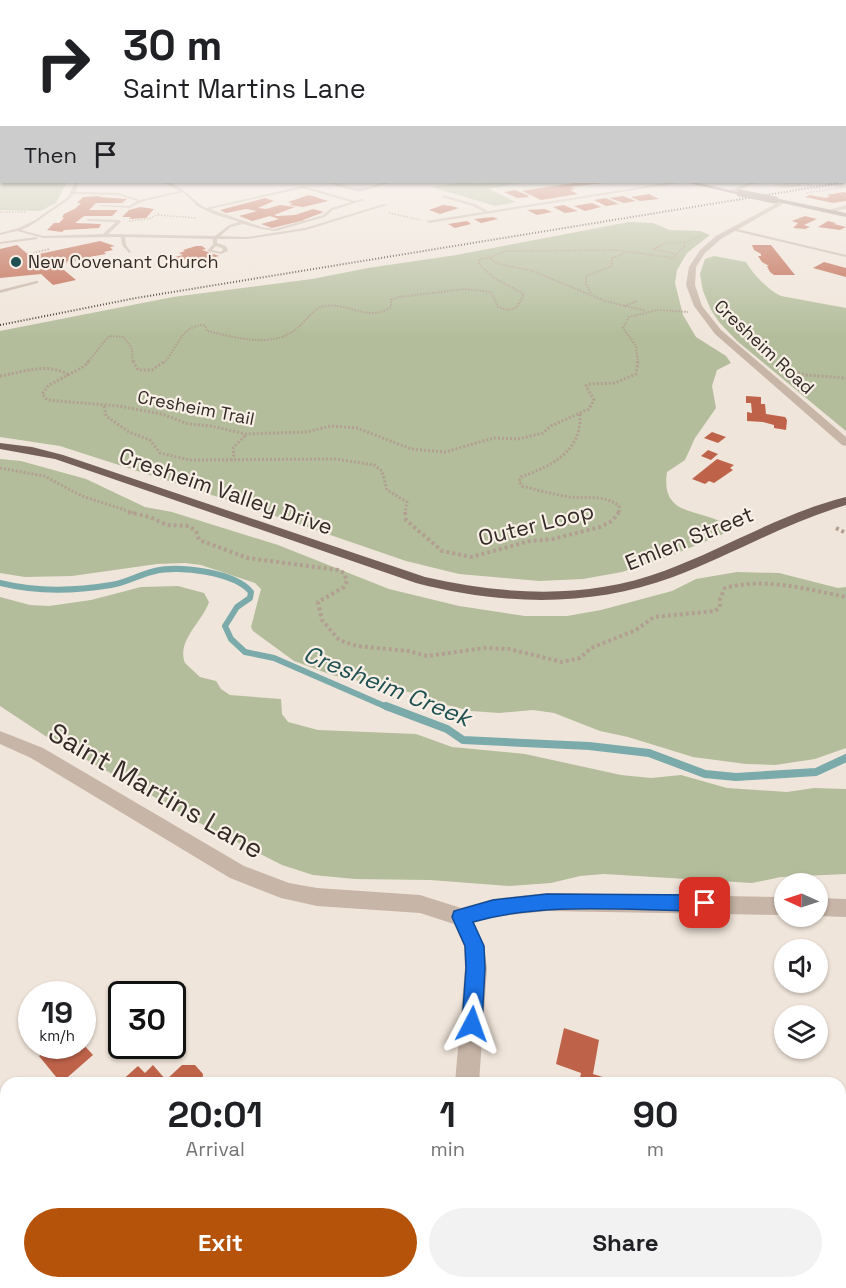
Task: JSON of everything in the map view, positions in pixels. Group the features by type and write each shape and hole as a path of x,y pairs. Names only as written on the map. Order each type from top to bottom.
{"main road":[{"name":"Cresheim Valley Drive","path":"0,446 32,450 59,457 436,584"},
{"name":"Emlen Street","path":"436,584 491,594 534,597 576,595 620,588 666,575 790,519 846,501"}],"street":[{"path":"429,221 454,217"},
{"name":"Cresheim Road","path":"753,217 708,246 695,260 689,281 696,304 718,332 846,443"},
{"name":"Saint Martins Lane","path":"0,736 38,753 212,858 261,882 288,892 317,897 420,904 461,917"},
{"path":"467,1077 476,968 474,946 461,917 493,908 547,902 774,906"},
{"path":"828,907 846,908"}],"lane":[{"path":"0,234 17,230 43,217"},
{"path":"228,217 267,229 286,228 320,217"},
{"path":"0,243 43,237 104,235 215,241 291,232 343,217"},
{"path":"88,220 120,221 104,235"},
{"path":"215,241 230,226 241,222"},
{"path":"17,230 43,237"},
{"path":"733,230 846,256"},
{"path":"123,236 124,245 129,252"},
{"path":"0,292 36,282"}],"path":[{"path":"410,217 429,221"},
{"path":"675,255 653,249 666,243 685,242 694,237 704,236"},
{"path":"0,376 51,369 65,371 69,375 85,366 106,339 113,336 124,337 133,347 135,367 151,371 161,368 188,327 197,324 205,325 207,331 233,337 272,338 287,335 302,327 311,314 322,306 332,306 365,314 379,314 388,310 391,300 402,295 423,295 457,288 491,292 501,309 518,307 524,297 522,292 494,278 478,264 479,260 512,250 565,252 617,250 673,258 686,245 685,242"},
{"path":"591,294 586,284 586,276 592,272 608,269 612,266 614,256 627,252"},
{"path":"489,258 499,264 533,271 571,288 625,306 650,311 693,312"},
{"path":"91,259 100,269"},
{"path":"42,266 79,260"},
{"path":"625,306 638,301"},
{"path":"625,306 629,317"},
{"path":"580,414 594,404 593,393 586,386 588,384 615,383 631,377 638,370 636,346 623,328 629,317 650,311"},
{"path":"780,366 805,375 846,378"},
{"name":"Cresheim Trail","path":"69,375 46,387 42,394 44,397 53,401 162,414 188,424 211,426 246,434 306,432 331,426 357,428 411,449 445,452 455,452 466,445 494,438 518,439 543,433 550,426 580,414"},
{"name":"Outer Loop","path":"104,406 106,416 129,432 150,440 160,453 189,460 336,459 374,465 382,471 387,490 407,502 406,520 442,551 471,557 530,541 562,537 612,521 619,513 619,506 613,501 570,498 522,486 519,481 521,477 549,467 562,459 580,427 580,414"},
{"path":"230,461 234,455 233,448 246,434"},
{"path":"836,528 846,533"}],"green space":[{"path":"629,222 653,223 670,230 700,231 710,235 687,253 677,270 675,283 683,315 696,337 726,356 731,363 717,370 712,386 716,408 695,438 685,460 667,472 667,487 676,505 727,525 723,534 670,556 622,572 583,579 539,581 459,574 406,561 60,446 0,437 0,331 173,297 312,279 456,255"},
{"path":"714,256 746,262 761,281 781,296 846,308 846,431 737,341 719,322 703,291 700,274 705,259"},
{"path":"0,459 21,461 86,479 145,507 172,512 278,545 389,589 459,606 525,616 567,616 601,610 672,591 696,579 737,572 779,573 838,588 846,587 846,748 815,759 775,765 746,764 693,757 600,731 554,713 533,710 499,713 471,711 438,703 422,695 332,675 294,661 253,631 251,627 261,589 255,583 201,565 157,564 72,576 25,577 0,573"},
{"path":"178,586 204,593 209,602 187,639 183,655 185,663 200,677 216,681 221,689 230,695 281,699 282,714 288,722 318,730 416,734 452,747 525,754 621,775 651,778 681,775 727,788 787,792 814,788 846,789 846,874 774,873 774,878 752,883 604,874 580,876 551,883 509,886 430,880 355,879 313,875 282,865 182,814 59,745 0,706 0,597 30,605 49,606 91,600 141,587"}],"building":[{"path":"62,217 83,217 75,223 101,224 99,228 62,232 47,230 64,218"},
{"path":"242,217 266,217 252,221"},
{"path":"273,217 311,217 272,228 261,224 279,219"},
{"path":"493,217 498,219 481,223 474,219"},
{"path":"802,217 817,219 804,225 810,227 805,229 793,228 798,223 792,221"},
{"path":"467,221 471,224 455,228 448,224"},
{"path":"828,221 846,227 840,230 818,227"},
{"name":"New Covenant Church","path":"100,241 115,246 110,247 113,250 104,252 106,254 40,266 27,258 41,269 58,265 76,280 53,285 41,274 0,278 0,249 17,245 30,256"},
{"path":"752,245 771,245 795,275 774,275 770,272 767,266 769,266 762,262 758,256 761,254 754,250"},
{"path":"202,246 206,249 202,250 219,256 202,261 188,258 181,261 175,257 183,255 179,253 185,251 183,250"},
{"path":"824,262 846,268 846,277 813,268"},
{"path":"746,396 761,397 761,404 765,404 766,414 785,417 786,430 774,428 774,425 763,422 747,421 747,412 752,413 751,403 746,403"},
{"path":"712,432 726,437 718,443 704,438"},
{"path":"708,450 718,454 711,460 701,456"},
{"path":"717,459 734,465 730,468 733,470 714,483 709,481 705,484 692,479"},
{"path":"564,1028 599,1040 593,1074 603,1077 580,1077 581,1073 556,1064"},
{"path":"41,1059 88,1059 68,1077 56,1077"},
{"path":"153,1065 163,1077 126,1077 138,1066 145,1073"},
{"path":"182,1065 195,1065 203,1074 203,1077 169,1077"}],"waterway":[{"name":"Cresheim Creek","path":"0,583 27,588 70,589 117,584 149,572 165,569 191,570 220,575 243,585 251,592 250,598 237,607 225,626 231,639 245,652 274,658 389,708"},
{"name":"Cresheim Creek","path":"386,706 447,729 463,740 589,746 649,753 705,774 736,777 816,772 846,758"}],"railway":[{"path":"0,325 136,298 631,217"}],"place":[{"name":"New Covenant Church","path":"16,262"}],"route":[{"path":"472,1024 476,968 474,946 461,917 493,908 547,902 705,903"}]}
